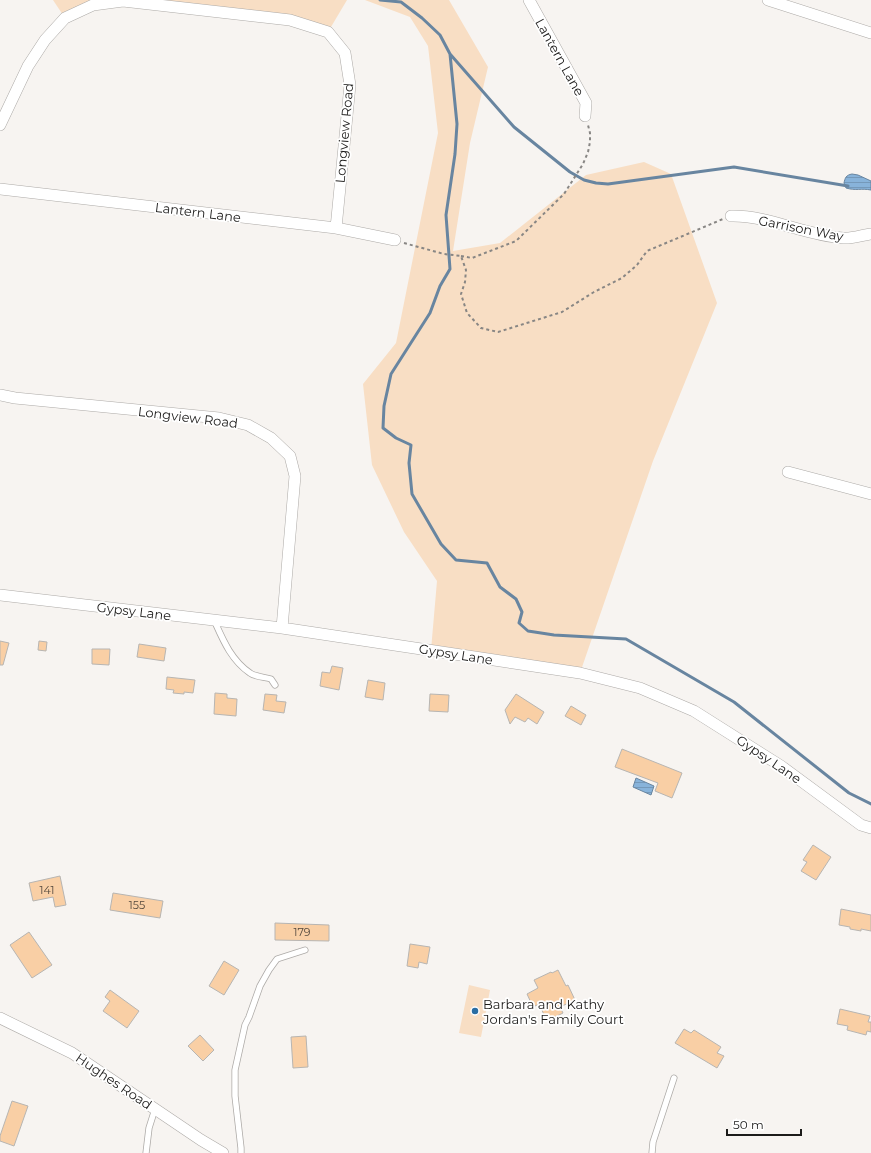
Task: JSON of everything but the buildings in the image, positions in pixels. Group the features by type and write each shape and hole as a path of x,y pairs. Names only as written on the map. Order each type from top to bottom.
{"street":[{"name":"Lantern Lane","path":"529,0 586,103 585,116"},
{"path":"768,0 871,33"},
{"name":"Longview Road","path":"0,125 28,66 45,40 65,18 92,5 122,1 290,20 328,32 345,53 350,85 336,228"},
{"name":"Lantern Lane","path":"0,189 336,228 395,240"},
{"name":"Garrison Way","path":"731,216 760,219 799,230 844,238 871,234"},
{"name":"Longview Road","path":"0,395 15,398 219,418 248,425 271,438 290,456 295,476 282,628"},
{"path":"788,472 871,494"},
{"name":"Gypsy Lane","path":"0,595 282,628 580,673 640,688 694,710 781,766 862,824 871,828"},
{"name":"Hughes Road","path":"0,1018 72,1052 201,1140 223,1153"}],"lane":[{"path":"214,620 223,642 231,655 250,674 271,679 275,685"},
{"path":"240,1153 241,1148 235,1096 236,1070 245,1025 260,986 277,959 305,950"},
{"path":"652,1153 653,1142 674,1078"},
{"path":"146,1153 148,1128 155,1109"}],"path":[{"path":"395,240 444,254 472,258 516,241 564,194 583,164 590,142 590,133 585,116"},
{"path":"461,256 466,270 465,282 460,294 467,314 482,328 498,332 562,312 594,292 622,278 637,265 647,251 731,216"}],"shaded area":[{"path":"53,0 347,0 328,32 290,20 123,1 65,18"},
{"path":"365,0 449,0 488,67 470,143 453,251 500,243 586,175 644,162 671,174 717,303 653,461 580,673 431,650 437,581 404,532 372,465 363,384 396,343 438,133 428,46 410,17"},
{"name":"Barbara and Kathy Jordan's Family Court","path":"469,985 490,990 481,1037 459,1033"}],"water":[{"path":"852,174 871,181 871,190 846,188 844,183 845,178"},
{"path":"636,778 654,786 651,795 633,787"}],"waterway":[{"path":"380,0 401,2 422,18 440,35 450,54 514,127 570,172 584,180 608,184 734,167 848,186"},
{"path":"450,54 457,124 455,154 446,215 450,269 440,286 430,313 391,374 384,406 383,428 396,438 411,445 409,463 412,494 441,544 456,560 487,563 500,587 516,599 522,612 519,623 528,631 554,635 626,639 734,702 849,793 871,804"}],"place":[{"name":"Barbara and Kathy Jordan's Family Court","path":"475,1011"}]}
